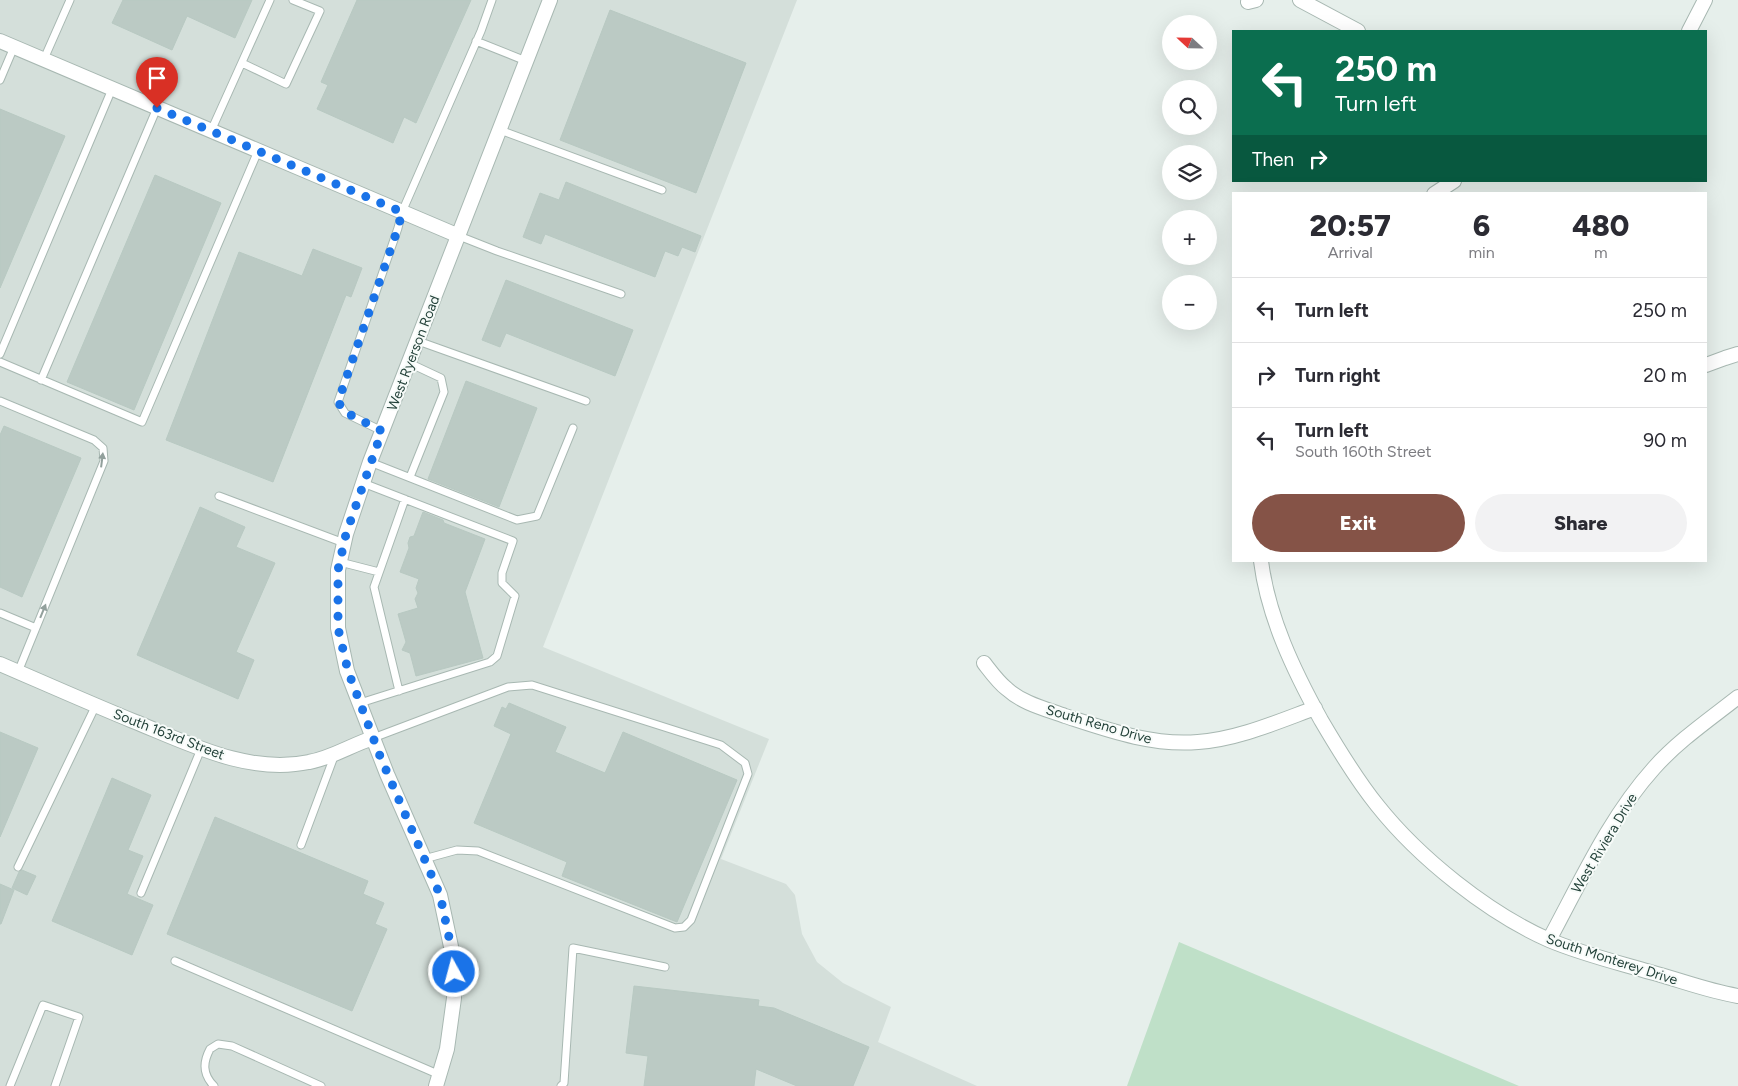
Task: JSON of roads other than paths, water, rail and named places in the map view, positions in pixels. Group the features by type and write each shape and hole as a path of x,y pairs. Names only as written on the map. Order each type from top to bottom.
{"street":[{"name":"West Ryerson Road","path":"438,1082 447,1049 454,998 453,956 440,895 387,774 348,671 338,628 337,591 340,562 344,543 370,462 550,0"},
{"path":"1300,0 1356,30"},
{"path":"1690,30 1705,0"},
{"path":"0,41 459,236"},
{"path":"1437,192 1452,182"},
{"path":"1707,365 1738,354"},
{"name":"South Monterey Drive","path":"1262,562 1267,593 1275,620 1314,708 1358,780 1378,806 1432,861 1498,912 1549,940 1694,986 1738,996"},
{"name":"South Reno Drive","path":"984,663 1007,690 1034,705 1085,723 1153,741 1173,743 1226,738 1270,725 1314,708"},
{"name":"South 163rd Street","path":"0,664 201,749 239,760 282,765 308,763 373,738"},
{"name":"West Riviera Drive","path":"1549,940 1603,841 1636,790 1665,756 1738,697"}],"lane":[{"path":"44,59 70,0"},
{"path":"211,131 270,0"},
{"path":"242,62 286,84 320,11 293,0"},
{"path":"382,431 345,412 338,402 402,212 476,42 492,0"},
{"path":"476,42 526,62"},
{"path":"0,80 14,47"},
{"path":"0,354 112,89"},
{"path":"41,380 157,108"},
{"path":"500,130 662,190"},
{"path":"0,362 142,422 258,151"},
{"path":"459,236 621,294"},
{"path":"418,341 586,401"},
{"path":"409,363 442,378 444,392 410,477"},
{"path":"0,401 94,440 103,448 104,461 18,672"},
{"path":"370,462 517,520 537,516 573,428"},
{"path":"360,703 490,662 496,656 515,596 502,583 502,573 513,541 363,483"},
{"path":"219,496 344,543"},
{"path":"398,691 374,587 405,499"},
{"path":"340,562 379,572"},
{"path":"0,613 36,628"},
{"path":"373,738 508,687 532,685 721,745 745,763 748,774 691,920 684,927 675,928 478,851 457,850 424,859"},
{"path":"18,867 96,705"},
{"path":"141,893 201,749"},
{"path":"302,845 335,754"},
{"path":"561,1086 564,1084 573,948 665,967"},
{"path":"175,961 438,1082"},
{"path":"10,1086 43,1005 79,1017 55,1086"},
{"path":"214,1086 206,1073 204,1063 210,1049 218,1044 232,1046 321,1086"}]}
